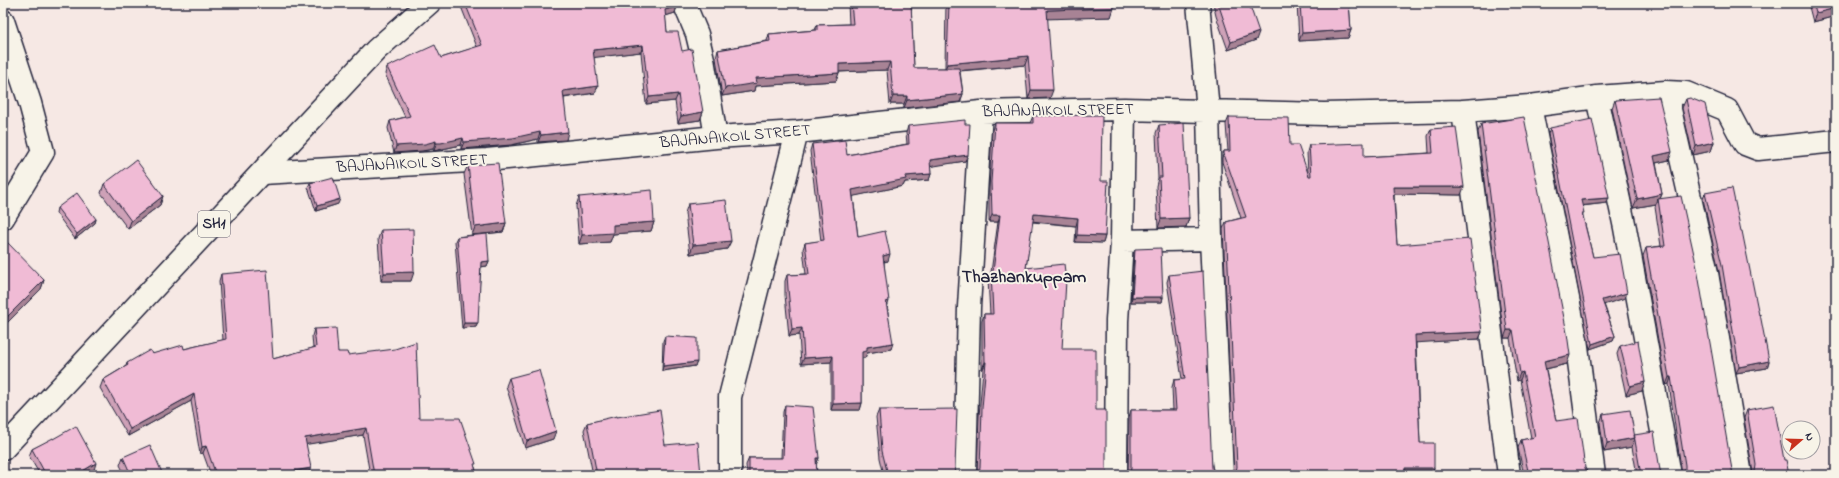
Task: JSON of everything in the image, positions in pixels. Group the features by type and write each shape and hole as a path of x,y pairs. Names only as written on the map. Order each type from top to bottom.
{"street":[{"name":"SH1","path":"3,449 376,50 429,3"},
{"path":"684,3 697,34 704,59 716,137"},
{"path":"1198,3 1208,110 1211,240 1222,475"},
{"path":"3,22 30,102 43,152 3,218"},
{"name":"BAJANAIKOIL STREET","path":"262,173 487,160 716,137 797,132 981,112 1124,109 1324,114 1464,111 1530,106 1597,97 1666,92 1686,93 1700,97 1709,104 1727,110 1746,144 1758,149 1836,141"},
{"path":"1666,92 1707,273 1741,475"},
{"path":"1597,97 1625,228 1670,475"},
{"path":"1530,106 1576,339 1594,475"},
{"path":"1116,475 1117,321 1122,241 1124,109"},
{"path":"1464,111 1508,475"},
{"path":"965,475 969,307 981,112"},
{"path":"730,475 730,398 797,132"},
{"path":"1122,241 1211,240"}],"building":[{"path":"465,3 677,3 677,6 665,10 667,32 678,32 682,51 692,49 703,112 681,116 678,94 649,97 643,45 593,50 598,86 563,91 568,132 541,135 540,132 513,138 464,142 463,138 441,143 436,143 436,141 425,144 396,146 390,121 410,116 387,67 435,45 441,58 482,45"},
{"path":"851,3 911,3 914,68 959,68 963,94 907,100 907,96 893,96 890,62 839,64 839,73 756,78 757,83 725,88 718,50 770,41 769,34 817,30 817,25 853,24"},
{"path":"949,3 1114,3 1114,8 1047,10 1053,90 1031,90 1028,56 947,64"},
{"path":"1218,3 1249,3 1259,32 1231,42"},
{"path":"1300,3 1349,3 1351,30 1302,33"},
{"path":"1813,3 1836,3 1836,8 1816,13"},
{"path":"1659,97 1672,152 1654,156 1662,194 1637,199 1615,100"},
{"path":"1690,98 1705,104 1714,142 1696,146 1686,99"},
{"path":"1102,115 1101,181 1108,181 1105,236 1077,235 1078,218 1034,214 1026,268 1064,264 1066,280 1062,349 1096,349 1096,410 1106,410 1106,468 1109,475 977,475 980,468 982,408 986,362 984,314 993,314 991,272 993,272 1000,215 992,215 991,182 995,123 1033,123 1033,116"},
{"path":"1229,117 1289,118 1290,145 1298,145 1309,176 1311,176 1309,145 1364,143 1364,157 1433,153 1431,129 1456,127 1464,187 1393,187 1397,245 1470,239 1482,332 1415,335 1420,443 1434,443 1434,468 1405,468 1406,475 1234,475 1237,467 1226,222 1246,217 1224,154 1224,151 1230,151"},
{"path":"1524,117 1567,333 1570,355 1544,361 1556,421 1578,418 1585,468 1589,475 1529,475 1521,440 1535,437 1523,372 1520,373 1513,330 1507,330 1481,124"},
{"path":"1592,119 1609,198 1581,200 1584,213 1582,213 1593,257 1620,254 1627,293 1602,300 1615,336 1592,344 1550,128"},
{"path":"965,120 965,124 970,124 968,155 930,160 931,174 905,176 906,179 852,190 858,237 885,231 890,254 883,256 889,301 886,302 893,343 867,347 867,351 862,352 862,403 833,404 833,356 804,358 802,328 792,329 788,289 787,275 809,274 805,243 824,240 812,144 845,140 847,155 909,144 908,126"},
{"path":"1184,123 1189,218 1161,219 1159,177 1162,177 1159,125"},
{"path":"136,160 163,196 131,221 104,184"},
{"path":"498,163 506,223 475,227 468,165"},
{"path":"333,177 340,199 317,206 310,183"},
{"path":"1732,188 1769,361 1739,367 1722,265 1705,193"},
{"path":"652,190 654,222 613,225 613,233 582,235 579,197"},
{"path":"77,193 96,219 77,234 57,208"},
{"path":"1681,196 1697,268 1734,475 1682,475 1685,471 1685,465 1671,377 1669,377 1646,248 1665,246 1658,199"},
{"path":"726,200 731,241 693,245 688,204"},
{"path":"413,229 414,272 384,273 381,230"},
{"path":"487,234 489,261 481,262 478,323 464,323 457,237"},
{"path":"6,241 44,280 8,316 3,311 3,244"},
{"path":"1161,248 1163,297 1132,297 1135,249"},
{"path":"267,270 273,359 316,347 314,329 336,328 338,352 347,352 348,355 395,349 416,342 419,418 460,418 476,464 474,464 477,475 374,475 366,428 305,438 311,468 272,475 216,475 206,446 202,447 194,394 130,429 103,380 128,365 127,363 150,350 152,354 183,345 184,349 226,339 221,274"},
{"path":"1203,271 1212,468 1215,475 1128,475 1130,474 1131,468 1131,410 1176,410 1174,380 1185,379 1169,275"},
{"path":"665,336 697,338 697,362 663,366"},
{"path":"1638,341 1645,382 1630,386 1620,346"},
{"path":"539,370 556,431 527,441 509,378"},
{"path":"785,405 813,407 819,458 816,458 817,475 749,475 749,458 783,458"},
{"path":"1774,405 1781,444 1781,460 1786,460 1789,475 1753,475 1756,465 1747,410"},
{"path":"957,409 955,468 958,475 888,475 882,451 879,410"},
{"path":"660,410 665,445 698,442 701,475 597,475 587,423 617,416"},
{"path":"1630,410 1635,438 1607,443 1603,414"},
{"path":"76,426 96,463 76,475 46,475 32,449"},
{"path":"1654,432 1660,470 1663,475 1641,475 1634,435"},
{"path":"150,445 163,475 131,475 123,457"}],"district":[{"name":"Thazhankuppam","path":"1024,278"}]}
